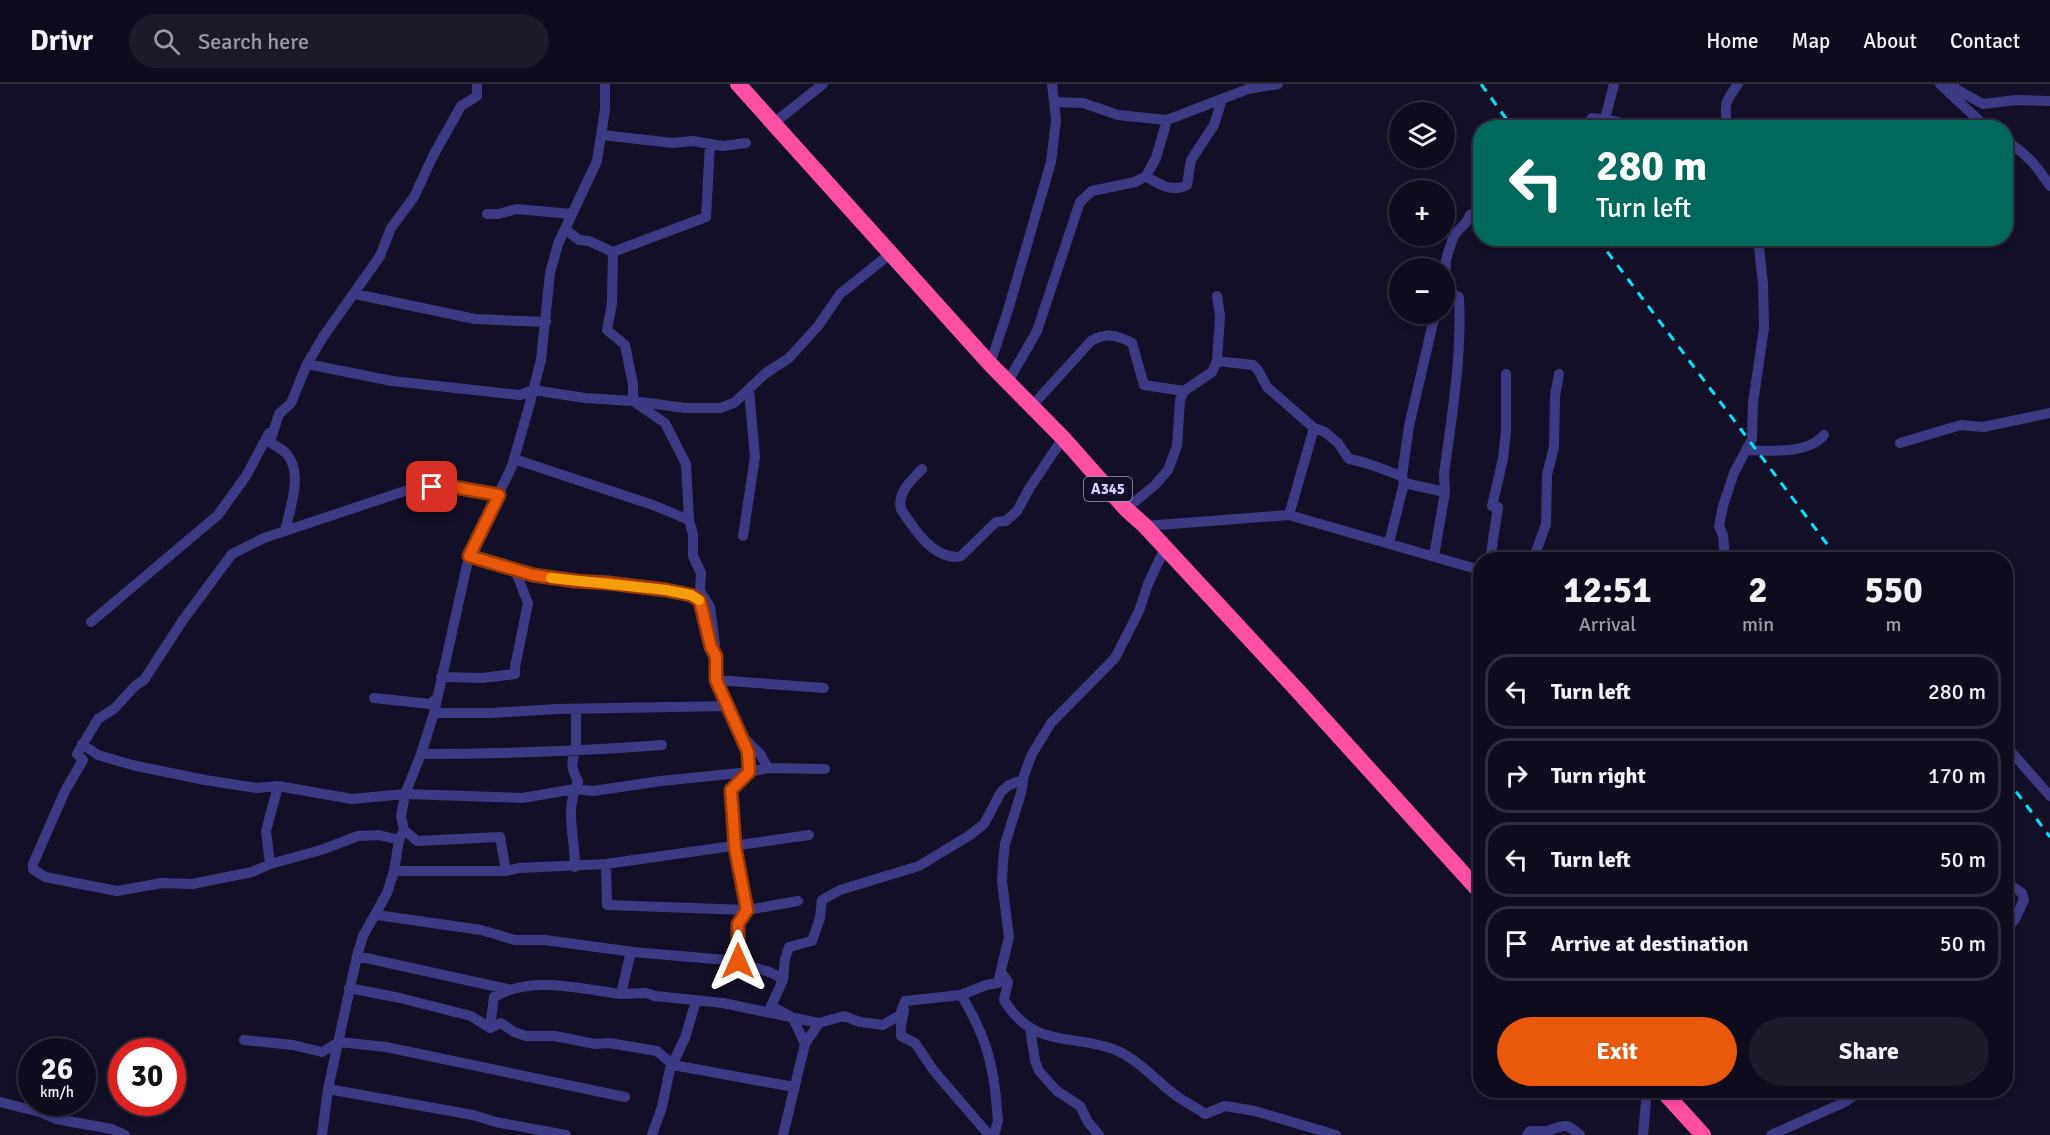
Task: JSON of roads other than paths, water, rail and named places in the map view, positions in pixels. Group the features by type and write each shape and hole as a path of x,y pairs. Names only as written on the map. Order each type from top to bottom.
{"highway":[{"name":"A345","path":"738,84 1007,383 1063,438 1126,509 1145,526 1473,884"},
{"path":"1669,1098 1703,1135"}],"street":[{"path":"91,622 218,515 246,476 279,414 291,403 307,364 323,337 381,256 391,228 414,197 432,156 461,106 477,96 477,84"},
{"path":"322,1135 328,1089 357,956 363,936 377,915 394,871 402,835 400,816 405,794 434,713 469,556 514,459 541,360 550,273 571,214 593,170 602,135 605,84"},
{"path":"774,123 823,84"},
{"path":"990,364 1051,162 1056,120 1053,84"},
{"path":"1055,102 1083,103 1118,115 1167,120 1248,89 1278,84"},
{"path":"1605,119 1614,84"},
{"path":"1726,120 1726,101 1738,84"},
{"path":"1940,84 1978,120"},
{"path":"1953,84 1956,89 1983,104 2016,100 2050,101"},
{"path":"1146,176 1171,188 1180,189 1187,185 1191,160 1214,125 1222,99"},
{"path":"1590,120 1592,118 1610,120"},
{"path":"1007,383 1037,331 1080,202 1092,191 1135,182 1146,176 1156,158 1167,120"},
{"path":"602,135 673,143 692,141 723,146 746,143"},
{"path":"565,229 579,240 589,241 614,252 706,217 710,144"},
{"path":"2013,145 2022,151 2038,168 2050,186"},
{"path":"487,214 498,214 517,209 571,214"},
{"path":"1447,258 1453,239 1473,214"},
{"path":"1724,552 1723,535 1719,526 1723,506 1734,473 1752,439 1753,403 1764,328 1759,246"},
{"path":"614,252 612,303 607,330 625,345 633,384 633,401"},
{"path":"307,364 392,381 520,395 533,390 585,398 709,410 720,408 734,403 765,373 789,358 818,326 840,294 891,253"},
{"path":"355,294 475,319 546,322"},
{"path":"1434,556 1445,492 1444,474 1461,330 1459,297 1455,295"},
{"path":"1126,509 1168,470 1177,446 1178,410 1184,391 1212,372 1216,361 1220,316 1217,296"},
{"path":"1389,543 1403,479 1409,426 1434,324"},
{"path":"1031,407 1091,341 1099,336 1108,335 1121,337 1131,344 1144,385 1184,391"},
{"path":"1216,361 1253,365 1267,387 1314,428 1325,432 1343,448 1349,459 1367,462 1375,468 1403,479 1445,492"},
{"path":"1491,552 1498,507 1492,506 1503,459 1506,431 1506,374"},
{"path":"1536,552 1546,524 1546,475 1554,447 1559,374"},
{"path":"743,536 755,457 749,390"},
{"path":"633,401 665,423 686,464 693,556 700,573 700,591 710,607 716,656 716,680 748,752 749,772 731,790 735,847 747,910 738,924 738,961"},
{"path":"1900,443 1961,426 1983,427 2050,413"},
{"path":"279,414 270,442 285,452 293,463 295,487 285,531"},
{"path":"1288,515 1314,428"},
{"path":"1748,450 1774,452 1790,450 1820,440 1824,435"},
{"path":"922,469 900,494 901,509 930,546 954,558 966,553 996,522 1006,521 1017,511 1063,438"},
{"path":"514,459 653,505 689,520"},
{"path":"499,495 448,486 417,487 370,501 312,524 264,538 232,554 183,620 144,680 135,686 115,708 98,718 77,754 83,760 65,791 33,869 45,877 117,891 162,883 192,884 252,872 358,836 402,835 417,841 500,837 506,871"},
{"path":"1145,526 1288,515 1473,568"},
{"path":"905,1001 961,995 998,983 1009,937 1002,881 1005,844 1032,754 1051,723 1115,658 1139,611 1148,584 1165,548"},
{"path":"469,556 554,579 700,591"},
{"path":"441,677 482,678 515,674 528,603 514,570"},
{"path":"608,583 666,590 691,595 700,601 711,647 716,656"},
{"path":"716,680 824,688"},
{"path":"374,698 430,704 437,698"},
{"path":"434,713 729,706"},
{"path":"575,867 575,844 570,828 569,813 578,781 572,770 576,752 576,709"},
{"path":"738,730 760,754 768,768"},
{"path":"82,744 98,755 132,765 257,788 278,786 352,799 405,794 522,798 575,789 593,791 768,768 825,769"},
{"path":"421,754 576,752 662,745"},
{"path":"2013,754 2050,796"},
{"path":"805,1044 793,1018 771,1006 783,980 789,947 812,941 820,918 822,900 840,890 919,866 984,824 1000,792 1009,785 1023,780"},
{"path":"270,864 266,831 278,786"},
{"path":"394,871 506,871 519,868 575,867 809,836"},
{"path":"606,864 607,905 747,910 798,901"},
{"path":"2013,887 2022,893 2024,900 2013,921"},
{"path":"377,915 482,930 515,940 545,940 633,952 738,961 744,965 765,969 783,980"},
{"path":"621,993 633,952"},
{"path":"357,956 507,989 548,985 621,993 646,993 723,1004 819,1023 844,1016 860,1022 883,1025 900,1015 905,1001"},
{"path":"1001,972 1008,982 1004,1000 1030,1028 1049,1037 1111,1048 1135,1061 1179,1098 1193,1104 1205,1114 1225,1106 1256,1111 1336,1135"},
{"path":"349,988 471,1016 490,1028"},
{"path":"490,1028 494,997 507,989"},
{"path":"961,995 976,1019 987,1045 996,1094 998,1121 994,1135"},
{"path":"654,1135 670,1069 685,1038 696,1001"},
{"path":"905,1001 900,1026 901,1036 915,1043 934,1071 988,1135"},
{"path":"490,1028 501,1023 514,1032 526,1036 555,1036 595,1044 609,1043 657,1051 673,1065 794,1087"},
{"path":"783,1135 805,1044 819,1023"},
{"path":"1030,1028 1035,1061 1039,1071 1057,1091 1080,1106 1088,1122 1099,1135"},
{"path":"244,1040 293,1045 322,1052 339,1042 386,1047 625,1097"},
{"path":"328,1089 473,1115 496,1122 566,1135"},
{"path":"1643,1135 1646,1098"},
{"path":"1771,1135 1851,1098"},
{"path":"0,1102 40,1112 56,1119 112,1129 125,1135"},
{"path":"323,1120 328,1135"},
{"path":"1527,1135 1530,1131 1548,1131 1562,1124 1569,1126 1580,1135"}],"railway":[{"path":"1481,84 1507,120"},
{"path":"1603,246 1833,552"},
{"path":"2013,787 2050,837"}]}
